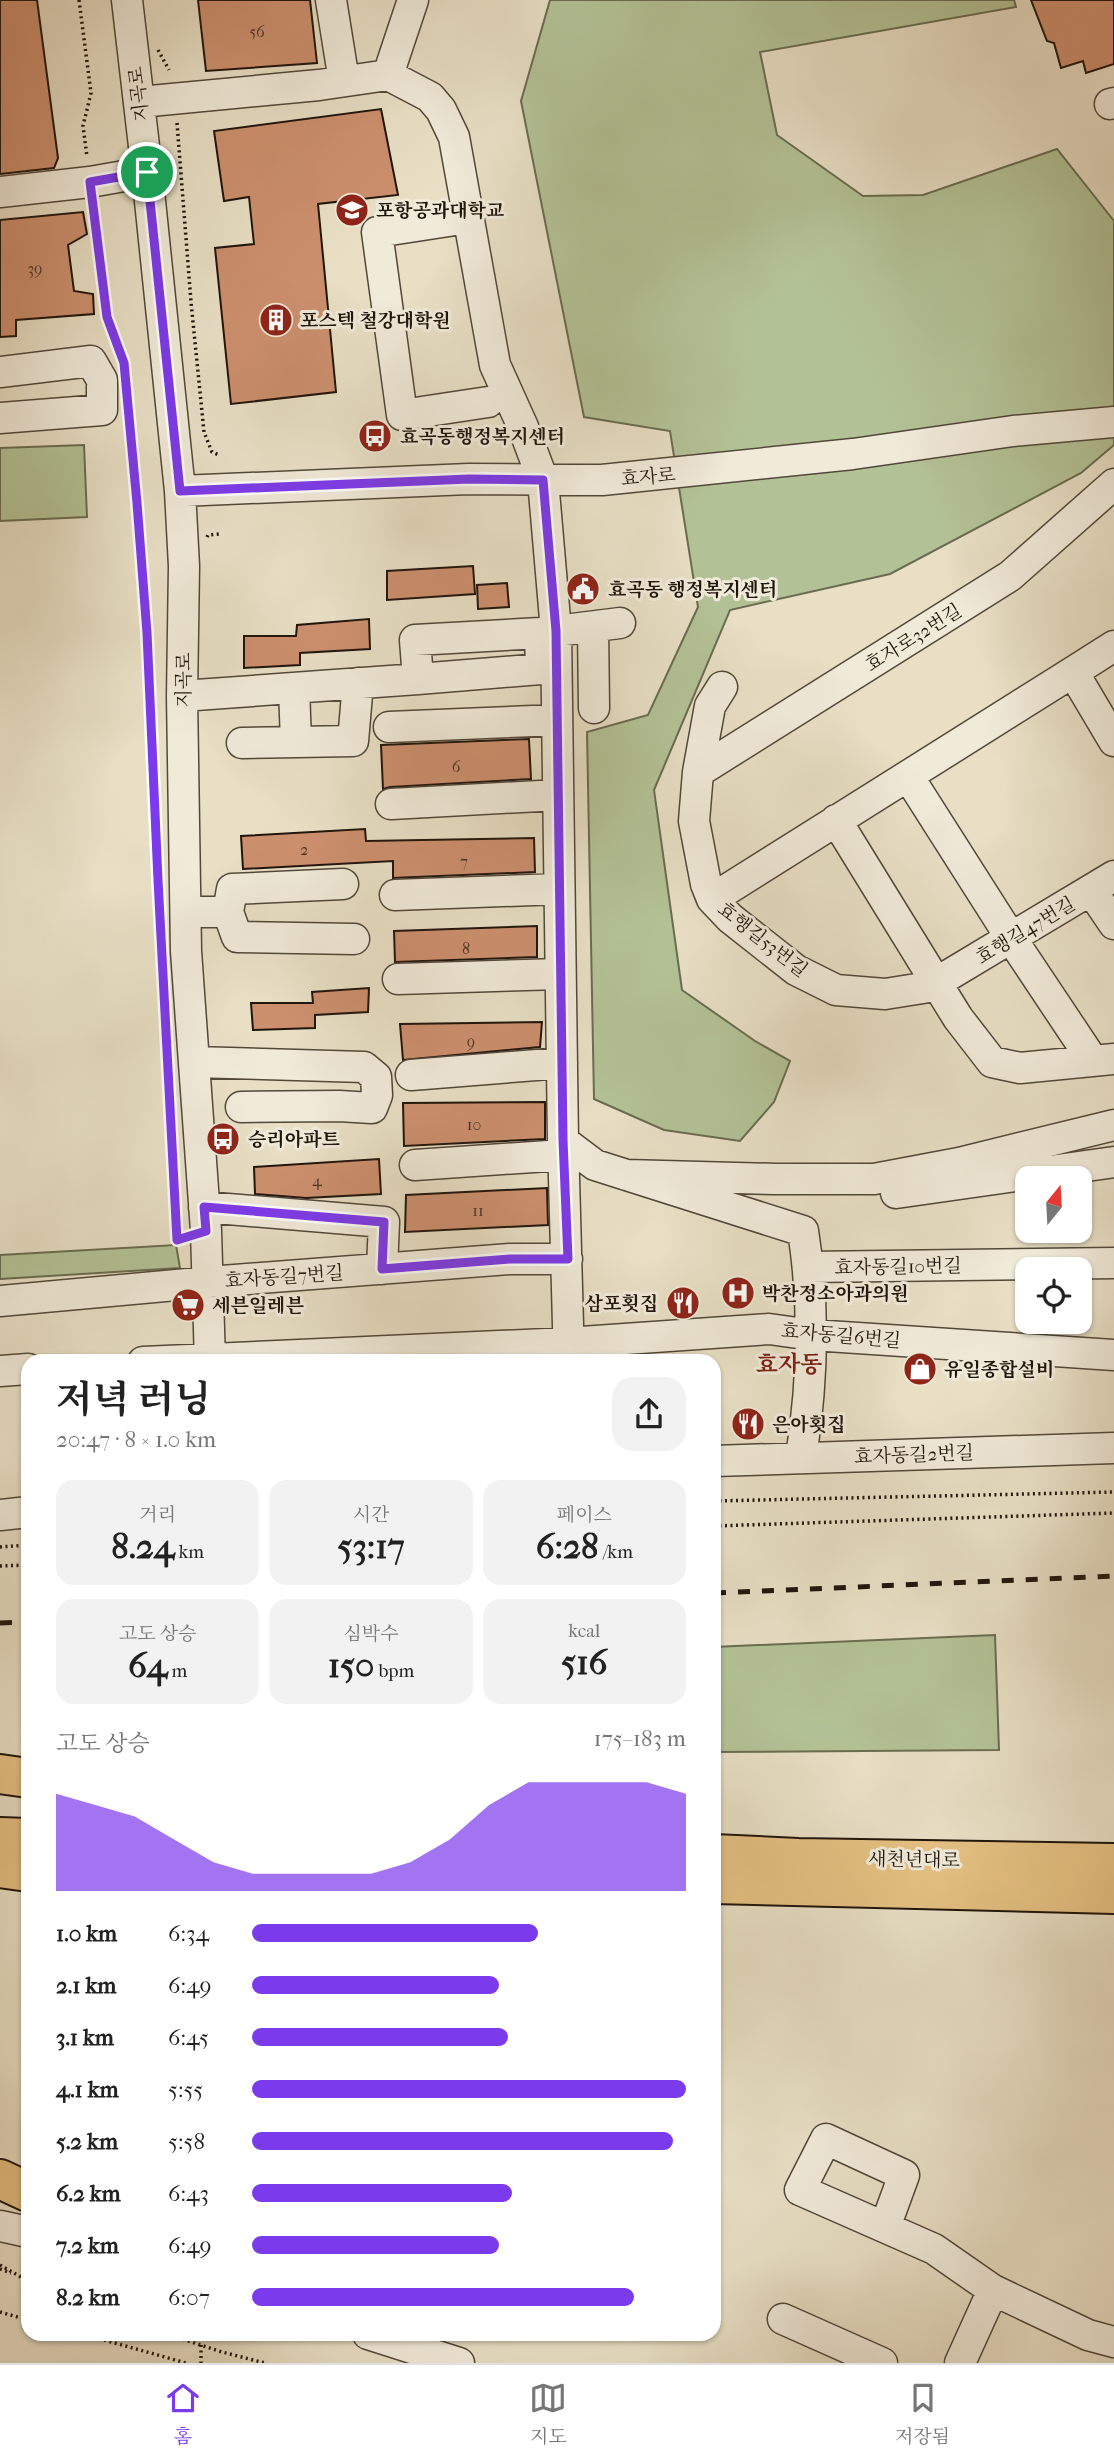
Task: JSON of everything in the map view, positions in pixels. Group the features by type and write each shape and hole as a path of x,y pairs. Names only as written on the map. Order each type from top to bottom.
{"main road":[{"path":"0,1774 21,1777"},
{"path":"0,1837 21,1838"},
{"name":"새천년대로","path":"721,1854 1114,1863"},
{"path":"0,1867 21,1868"},
{"name":"새천년대로","path":"721,1884 1114,1894"},
{"path":"0,2179 21,2189"}],"street":[{"name":"지곡로","path":"127,0 180,491 184,566 182,696 172,909 180,1057 205,1219 210,1354"},
{"path":"331,0 344,81"},
{"path":"388,75 413,0"},
{"path":"140,102 388,75 429,97 441,110 454,136 495,365 543,480 548,632 557,720 568,1352"},
{"path":"0,192 90,182 147,172"},
{"path":"468,218 377,232 402,415 488,402"},
{"path":"0,372 91,361 102,380 102,410 0,418"},
{"name":"효자로","path":"180,491 469,479 601,480 735,468 1013,431 1114,422"},
{"name":"효자로32번길","path":"698,772 1010,576 1114,484"},
{"path":"182,696 418,679 415,640 548,632 607,625 594,708"},
{"path":"722,687 710,706 698,772 694,821 706,884 712,899 1114,646"},
{"path":"1073,672 1114,741"},
{"path":"242,743 352,741 358,683"},
{"path":"295,688 296,742"},
{"path":"389,727 557,720"},
{"path":"908,776 1011,938 1104,1060"},
{"path":"391,804 558,795"},
{"path":"836,820 958,1018 992,1062 1020,1068 1104,1060"},
{"path":"1102,883 1114,924"},
{"name":"효행길47번길","path":"936,983 1102,883"},
{"path":"343,884 232,889 228,912 237,937 354,939"},
{"path":"395,895 559,889"},
{"name":"효행길53번길","path":"712,899 730,918 796,970 836,990 885,994 929,987 936,983"},
{"path":"172,909 228,912"},
{"path":"398,979 560,974"},
{"path":"180,1057 364,1067 376,1077 377,1095 373,1108 241,1107"},
{"path":"411,1075 562,1063"},
{"path":"283,1064 283,1106"},
{"path":"626,1175 866,1179 959,1163 1114,1125"},
{"path":"415,1165 563,1148"},
{"name":"효자동길10번길","path":"563,1148 595,1165 803,1231 809,1267 1114,1263"},
{"path":"866,1179 871,1197 1114,1162"},
{"path":"205,1219 384,1222 382,1269"},
{"name":"효자동길7번길","path":"0,1301 510,1259 568,1259"},
{"path":"802,1457 809,1406 813,1335 809,1267"},
{"name":"효자동길6번길","path":"466,1354 568,1352 769,1329 813,1335 1114,1355"},
{"path":"0,1371 21,1370"},
{"name":"효자동길2번길","path":"721,1461 1114,1448"},
{"path":"0,1514 21,1512"},
{"path":"0,2226 21,2230"},
{"path":"885,2227 934,2249 993,2290 1088,2335 1114,2342"},
{"path":"960,2363 993,2290"},
{"path":"783,2319 882,2363"},
{"path":"390,2341 459,2363"}],"path":[{"path":"79,0 91,93 83,126 107,317 124,363 125,375"},
{"path":"177,121 204,432 212,452 219,456"},
{"path":"128,399 172,909"},
{"path":"180,1057 177,1240 205,1219"},
{"path":"721,1501 1114,1492"},
{"path":"721,1526 1114,1513"},
{"path":"0,1547 21,1546"},
{"path":"0,1566 21,1565"},
{"path":"0,2267 21,2276"},
{"path":"0,2312 21,2318"},
{"path":"108,2341 186,2363"},
{"path":"189,2341 265,2363"},
{"path":"201,2345 201,2363"}],"green space":[{"path":"550,0 1014,0 1016,7 760,52 777,135 863,196 923,195 1057,149 1114,221 1114,445 1081,473 890,574 730,610 654,790 682,990 755,1041 790,1061 774,1102 740,1141 664,1130 594,1099 587,732 648,715 698,607 670,431 584,417 521,101"},
{"path":"84,445 87,517 0,521 0,448"},
{"path":"176,1245 180,1268 0,1279 0,1255"},
{"path":"995,1635 999,1750 721,1752 721,1647"}],"building":[{"path":"0,0 37,0 58,158 54,168 0,174"},
{"path":"198,0 310,0 317,63 206,71"},
{"path":"1031,0 1114,0 1114,64 1086,73 1083,61 1061,68 1054,43 1047,41"},
{"name":"포스텍 철강대학원","path":"381,109 398,195 318,204 336,392 231,404 215,248 254,244 249,197 224,201 214,131"},
{"path":"83,212 87,234 68,245 74,291 93,294 94,314 16,320 16,336 0,337 0,220"},
{"path":"473,566 475,594 387,600 387,571"},
{"path":"507,583 509,607 478,609 477,585"},
{"path":"369,619 370,649 300,653 300,665 244,668 244,636 296,636 297,625"},
{"path":"529,739 531,779 383,789 381,745"},
{"path":"365,829 366,841 534,838 535,872 393,878 393,861 243,869 241,836"},
{"path":"537,926 537,957 395,962 394,931"},
{"path":"369,988 368,1012 315,1015 315,1028 253,1030 251,1003 313,1003 312,992"},
{"path":"542,1022 540,1047 403,1060 400,1024"},
{"path":"545,1102 545,1139 404,1146 403,1103"},
{"path":"379,1159 381,1194 306,1198 255,1194 254,1167"},
{"path":"547,1188 548,1225 405,1232 406,1195"}],"railway":[{"path":"721,1593 1114,1576"},
{"path":"0,1623 21,1622"}],"place":[{"name":"포항공과대학교","path":"352,210"},
{"name":"포스텍 철강대학원","path":"276,320"},
{"name":"효곡동행정복지센터","path":"375,436"},
{"name":"효곡동 행정복지센터","path":"583,589"},
{"name":"승리아파트","path":"223,1139"},
{"name":"박찬정소아과의원","path":"738,1293"},
{"name":"삼포횟집","path":"683,1303"},
{"name":"세븐일레븐","path":"188,1305"},
{"name":"유일종합설비","path":"920,1369"},
{"name":"은아횟집","path":"748,1424"}],"district":[{"name":"효자동","path":"789,1364"}],"route":[{"path":"147,172 180,491 469,479 543,480 556,631 563,1140 568,1259 510,1259 382,1269 384,1222 204,1207 206,1231 177,1240 147,633 137,503 124,363 107,317 90,182 147,172"}]}
